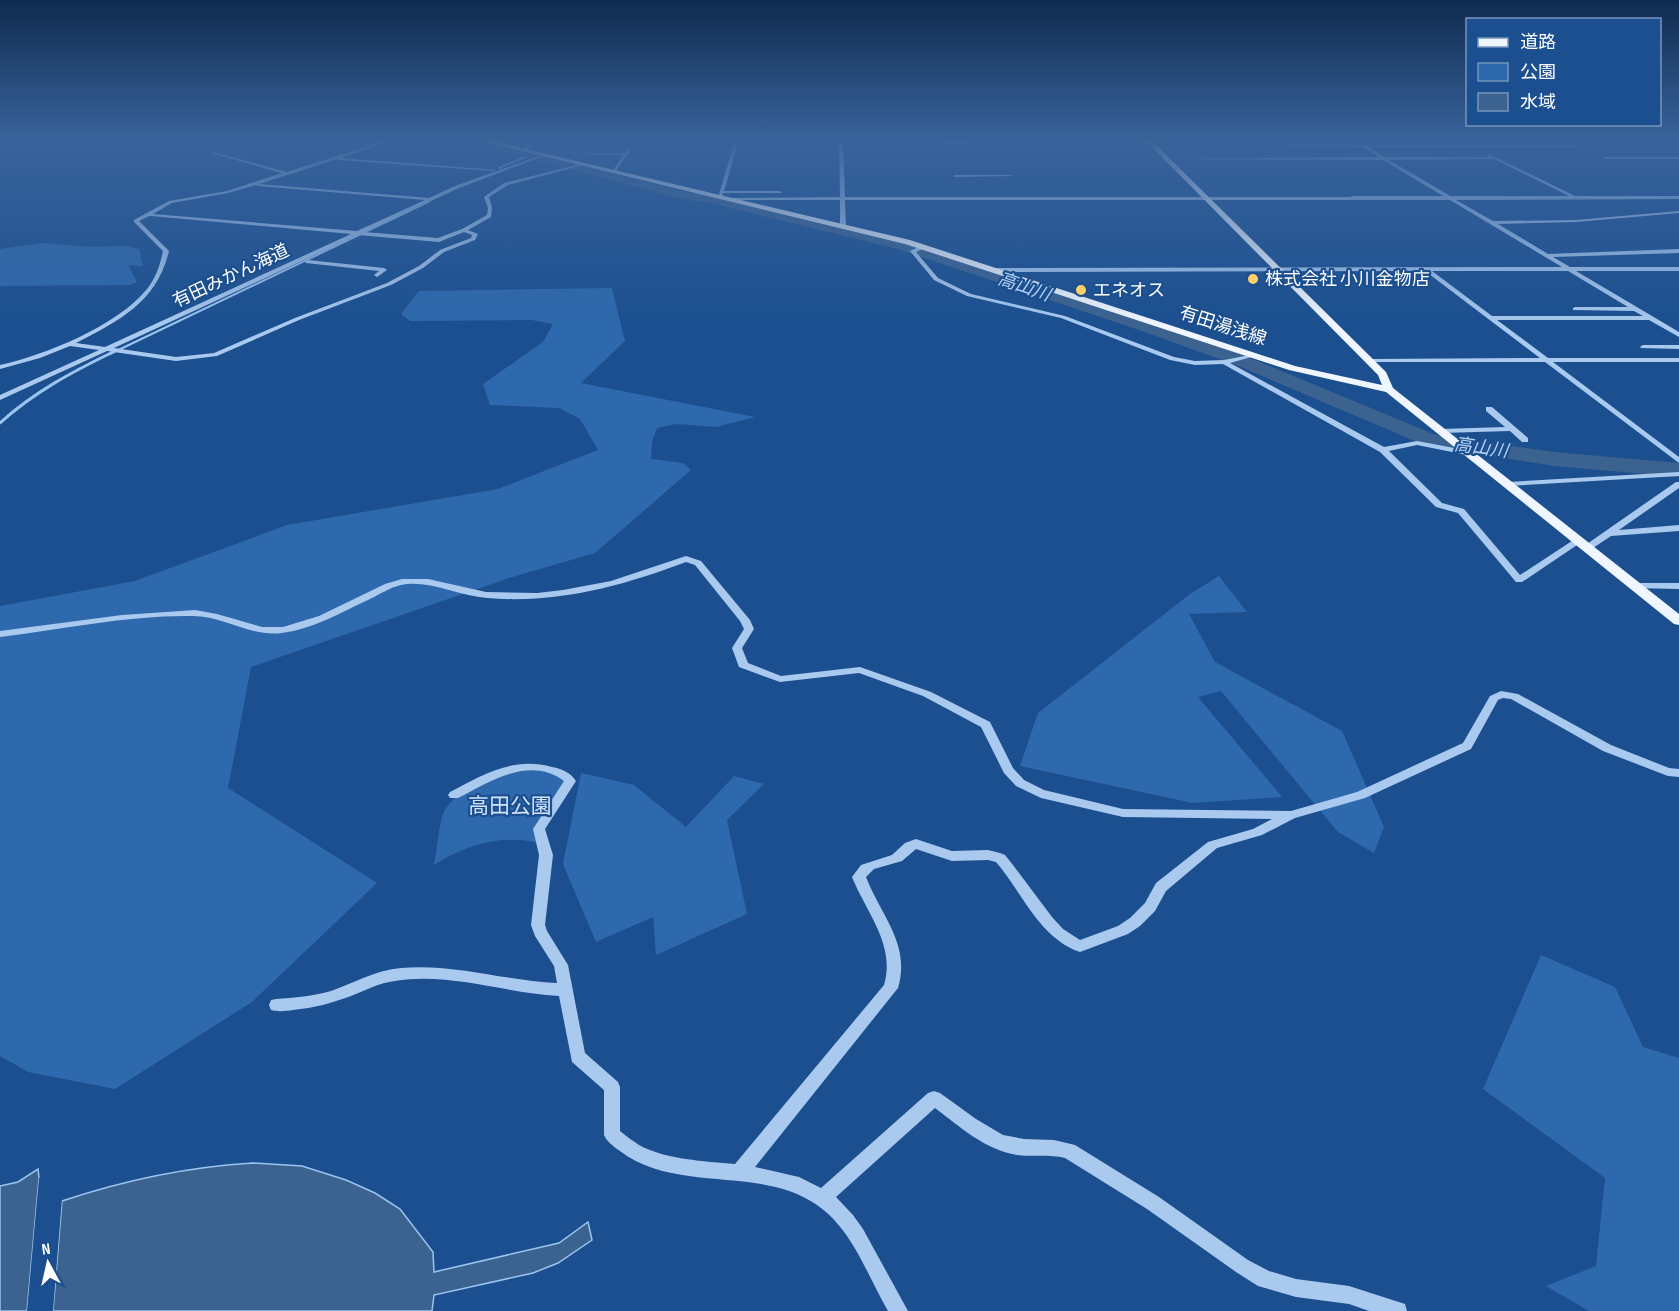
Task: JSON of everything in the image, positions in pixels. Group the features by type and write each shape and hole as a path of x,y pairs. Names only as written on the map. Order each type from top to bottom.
{"main road":[{"name":"有田湯浅線","path":"734,201 923,247 1304,372 1389,390 1679,621"},
{"path":"1208,201 1386,378 1389,390"}],"street":[{"path":"0,367 72,344 124,315 156,283 166,251 136,221 175,201"},
{"name":"有田みかん海道","path":"0,398 425,201"},
{"path":"119,352 434,201"},
{"path":"151,215 439,240 464,230 489,216 487,201"},
{"path":"841,201 843,227"},
{"path":"1458,201 1679,335"},
{"path":"1642,201 1679,212"},
{"path":"1492,223 1576,221 1679,212"},
{"path":"72,344 176,359 215,356 297,318 388,284 421,267 442,251 473,239 475,234 464,230"},
{"path":"923,247 913,251 933,276 969,295 1063,317 1172,359 1195,363 1228,362 1253,355"},
{"path":"1547,256 1679,251"},
{"path":"308,262 384,270 377,275"},
{"path":"1426,269 1679,461"},
{"path":"993,270 1679,269"},
{"path":"1575,309 1636,309"},
{"path":"1491,318 1650,318"},
{"path":"1643,347 1679,346"},
{"path":"1369,361 1679,360"},
{"path":"1228,362 1383,450 1440,505 1461,511 1519,580 1610,533 1679,477"},
{"path":"1489,409 1525,440"},
{"path":"1441,431 1513,429"},
{"path":"1383,450 1417,443 1463,448"},
{"path":"1507,484 1679,477"},
{"path":"1610,533 1679,528"},
{"path":"0,634 101,621 198,613 269,631 292,627 326,615 405,581 435,580 484,595 524,595 586,589 636,579 686,559 699,563 745,620 749,629 737,648 743,665 764,675 780,678 860,670 927,694 986,725 1008,770 1020,783 1041,794 1123,813 1291,815"},
{"path":"1635,586 1679,586"},
{"path":"740,1172 887,995 894,981 894,960 886,930 859,878 866,868 895,859 910,845 916,844 952,856 994,856 1004,863 1057,932 1073,944 1087,945 1123,930 1135,922 1150,907 1161,887 1213,845 1257,832 1291,815 1369,792 1467,746 1494,698 1501,694 1514,696 1607,748 1668,772 1679,773"},
{"path":"454,795 491,776 521,765 540,767 566,775 570,781 539,829 546,855 538,925 542,939 561,965 578,1057 612,1087 612,1135 621,1144 673,1165 740,1172 794,1185 822,1198 837,1210 855,1233 898,1311"},
{"path":"276,1005 324,999 399,974 440,976 525,989 564,990"},
{"path":"822,1198 934,1098 976,1128 1008,1145 1032,1148 1057,1146 1069,1151 1153,1203 1242,1266 1265,1279 1296,1288 1350,1295 1398,1311"}],"green space":[{"path":"43,243 92,247 125,246 139,249 143,266 128,265 137,282 130,285 0,286 0,249"},
{"path":"612,288 625,341 581,383 755,417 716,427 676,424 657,428 652,442 651,459 683,463 691,470 595,553 509,578 251,667 228,788 377,883 252,1002 115,1089 28,1072 0,1056 0,606 135,581 287,525 498,489 598,450 580,419 559,408 490,405 483,384 543,342 553,324 532,320 410,321 401,314 419,291"},
{"path":"1219,576 1247,612 1189,614 1215,662 1342,731 1384,827 1374,853 1338,832 1221,691 1198,697 1282,797 1193,803 1020,766 1038,713 1190,594"},
{"name":"高田公園","path":"527,767 552,773 566,780 538,843 510,840 484,843 458,852 434,865 443,814 449,804 480,783"},
{"path":"581,773 634,785 686,827 734,776 764,784 727,820 747,914 656,955 653,917 596,942 563,864"},
{"path":"1541,955 1615,987 1643,1047 1679,1058 1679,1311 1589,1311 1546,1286 1596,1266 1605,1178 1483,1089"}],"water":[{"path":"253,1163 302,1166 346,1180 375,1193 400,1209 433,1252 434,1272 559,1243 588,1222 592,1240 558,1263 533,1273 434,1295 432,1311 53,1311 62,1201 156,1176"},
{"path":"38,1169 27,1311 0,1311 0,1186 18,1182"}],"pier":[{"path":"42,1177 30,1311 27,1311 39,1178"},
{"path":"62,1198 53,1311 50,1311 59,1201"}],"waterway":[{"name":"高山川","path":"719,201 903,246 1145,326 1242,361 1431,441 1554,459 1679,470"},
{"path":"110,354 428,202"},
{"path":"0,423 54,383 113,352"}],"place":[{"name":"株式会社 小川金物店","path":"1253,279"},
{"name":"エネオス","path":"1081,290"}]}
